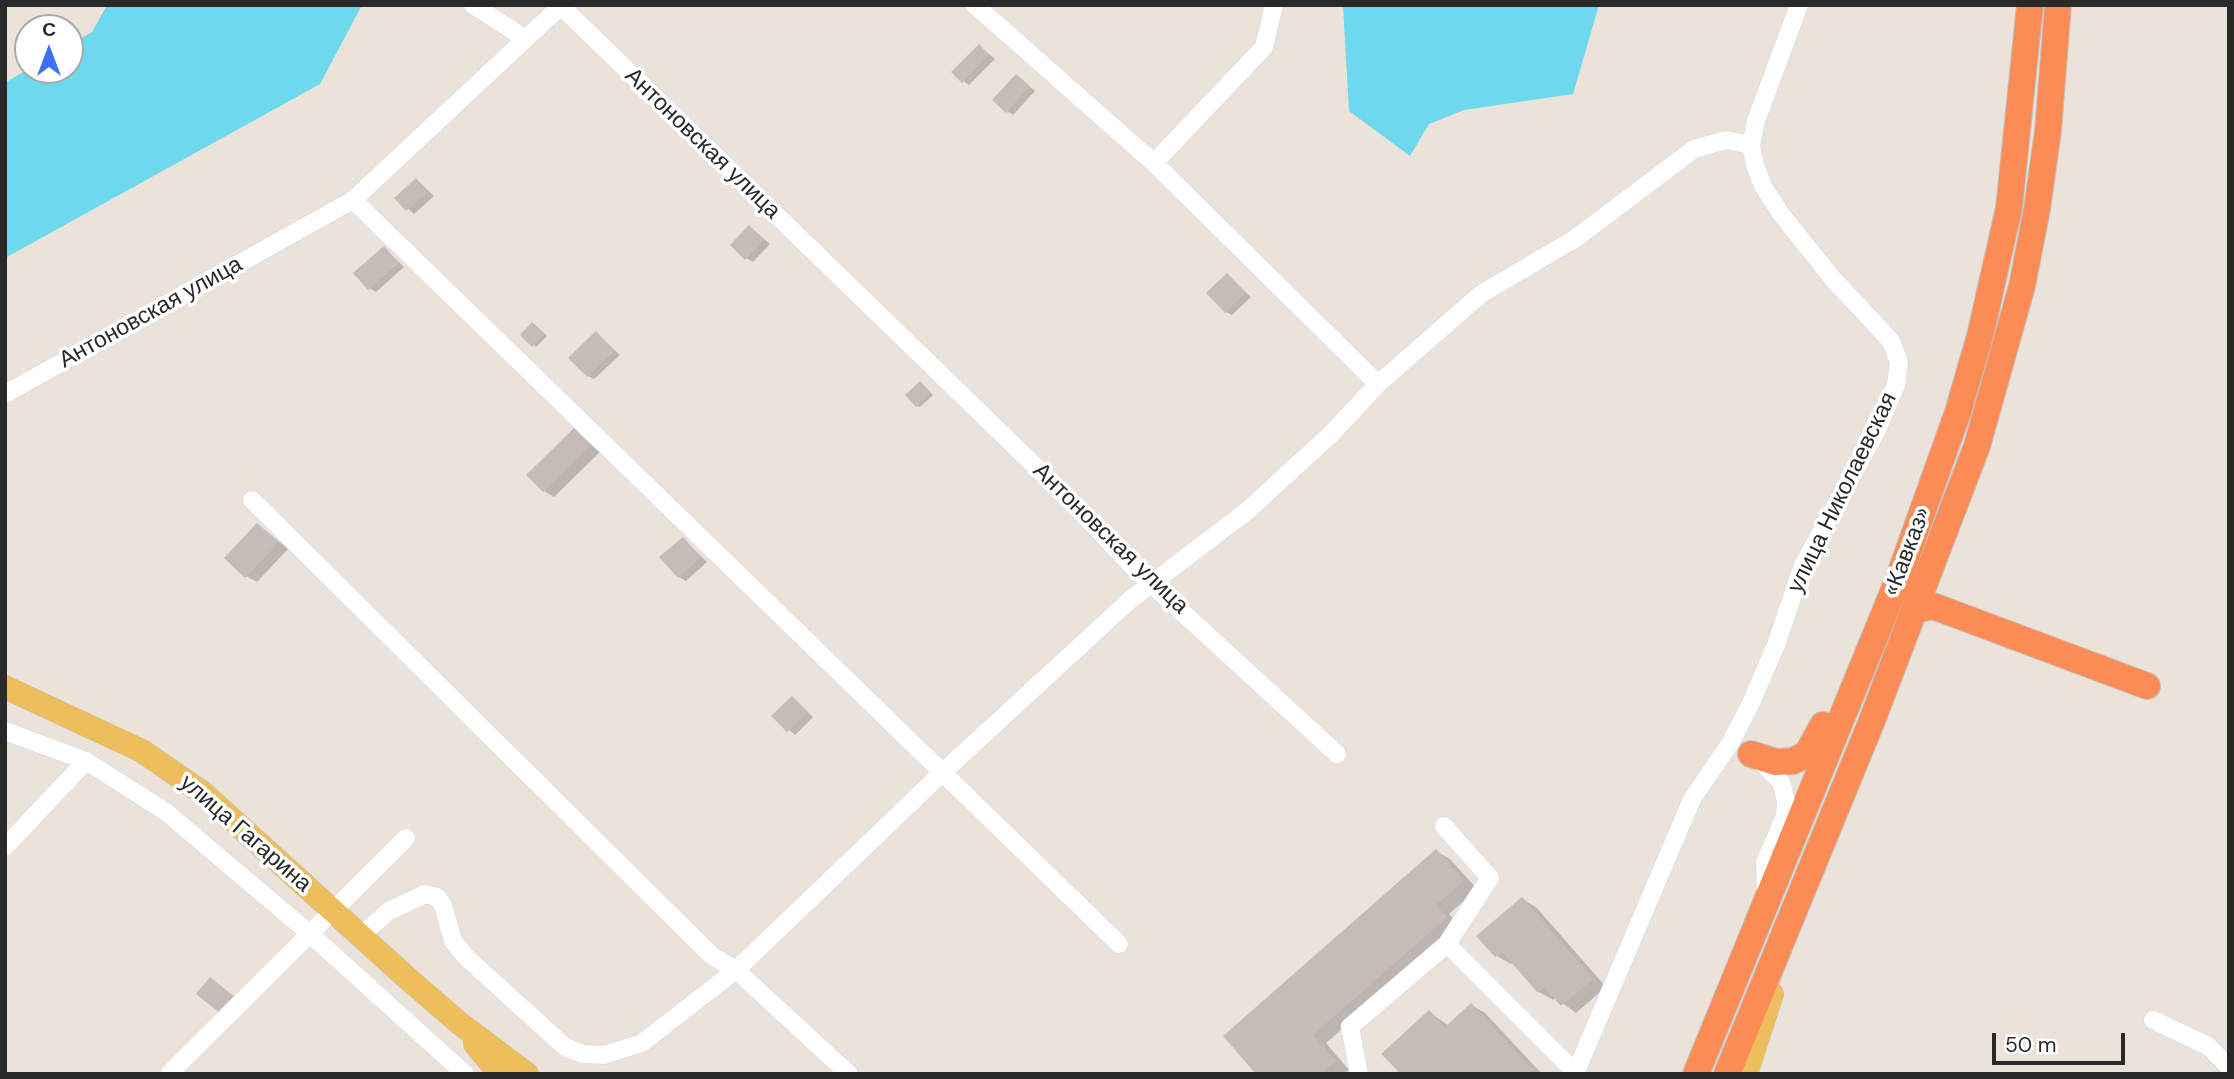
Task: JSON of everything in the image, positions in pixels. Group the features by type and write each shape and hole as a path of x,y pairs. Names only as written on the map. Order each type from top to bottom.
{"highway":[{"name":"«Кавказ»","path":"1696,1074 1880,625 1958,412 1994,280 2018,136 2030,5"},
{"name":"«Кавказ»","path":"1727,1074 1924,602 1977,446 2022,286 2048,131 2058,5"},
{"path":"1924,602 2147,686"},
{"path":"1741,748 1776,762 1793,761 1807,754 1863,639 1880,625"}],"main road":[{"name":"улица Гагарина","path":"5,687 142,751 203,793 458,1022"},
{"path":"1746,1074 1813,868"},
{"path":"458,1022 500,1074"},
{"path":"458,1022 527,1074"}],"street":[{"path":"473,5 526,39"},
{"path":"975,5 1154,163 1378,384"},
{"path":"1154,163 1264,47 1274,5"},
{"path":"360,936 389,911 425,894 437,897 443,905 453,941 466,957 565,1047 583,1054 604,1055 642,1043 736,970 942,773 1130,600 1247,511 1331,434 1378,384 1481,294 1576,238 1694,149 1726,140 1751,145 1756,121 1800,5"},
{"name":"Антоновская улица","path":"5,394 353,200 561,6 1067,497 1135,569 1154,583 1337,754"},
{"name":"улица Николаевская","path":"1575,1073 1692,799 1741,748 1803,565 1887,407 1899,362 1891,341 1833,279 1781,214 1763,186 1751,145"},
{"path":"353,200 1119,944"},
{"path":"252,500 711,955 736,970 849,1074"},
{"path":"5,731 86,761 166,812 309,933 465,1074"},
{"path":"1741,748 1781,782 1786,801 1785,816 1765,862 1767,896"},
{"path":"5,847 86,761"},
{"path":"1359,1074 1350,1027 1447,944 1490,878 1444,826"},
{"path":"169,1074 406,838"},
{"path":"1447,944 1575,1073"},
{"path":"2153,1020 2208,1046 2229,1067"}],"water":[{"path":"107,5 362,5 320,84 5,258 5,83 14,78 14,84 84,84 84,37 92,32"},
{"path":"1343,5 1599,5 1573,94 1464,110 1429,124 1410,156 1349,111"}],"building":[{"path":"979,44 989,55 962,83 951,72"},
{"path":"1016,74 1030,86 1006,113 992,100"},
{"path":"416,178 428,192 406,211 394,198"},
{"path":"749,225 764,240 745,260 730,245"},
{"path":"384,246 399,263 368,290 353,273"},
{"path":"1227,273 1246,293 1225,313 1206,293"},
{"path":"532,322 545,334 532,347 520,335"},
{"path":"596,331 614,351 587,377 568,358"},
{"path":"920,381 931,393 916,407 905,395"},
{"path":"574,428 590,445 543,492 526,475"},
{"path":"257,523 279,542 245,578 224,558"},
{"path":"683,537 701,557 678,578 659,557"},
{"path":"792,696 808,712 787,732 771,716"},
{"path":"1436,849 1464,881 1436,905 1447,917 1313,1035 1336,1061 1324,1071 1326,1074 1256,1074 1223,1036"},
{"path":"1522,897 1593,979 1561,1006 1544,987 1538,993 1502,952 1495,957 1476,936"},
{"path":"210,977 235,997 221,1014 196,994"},
{"path":"1471,1003 1537,1074 1395,1074 1398,1071 1381,1054 1429,1010 1445,1027"}]}
